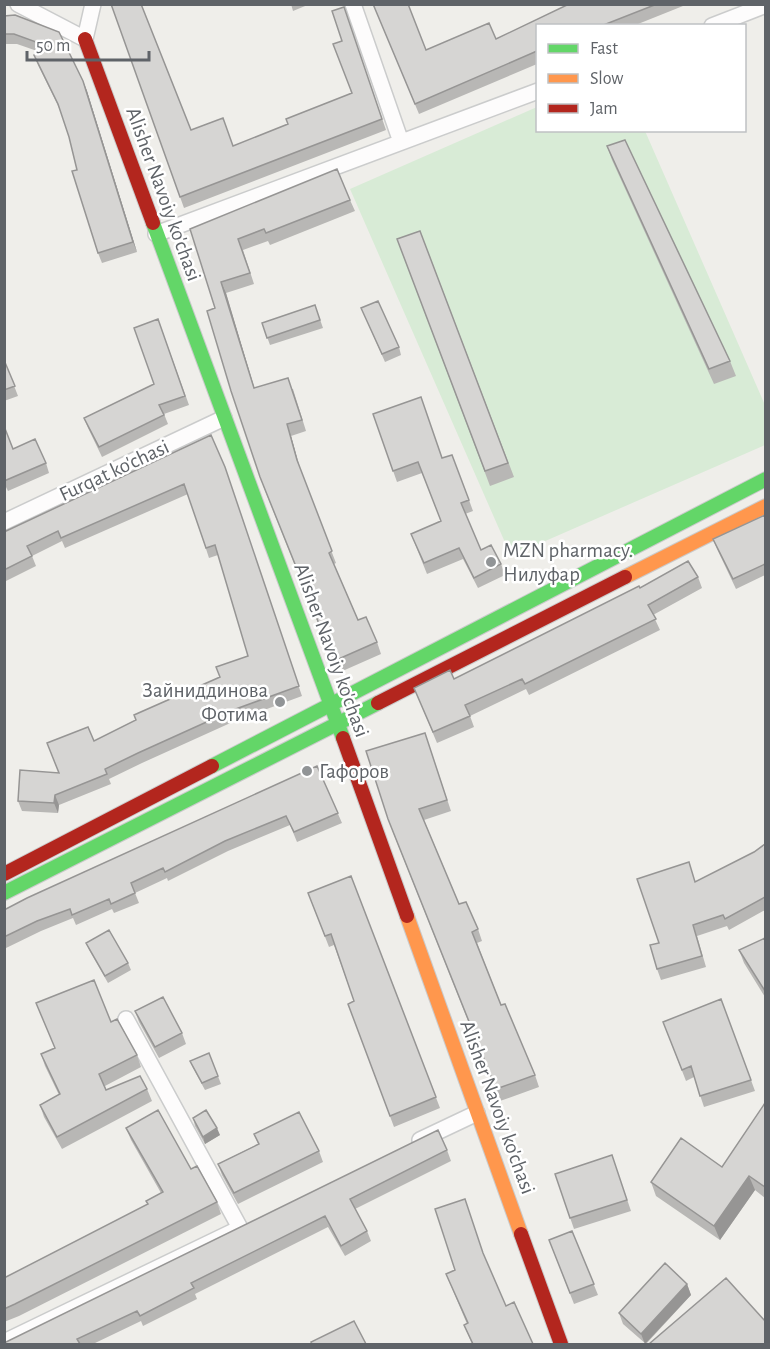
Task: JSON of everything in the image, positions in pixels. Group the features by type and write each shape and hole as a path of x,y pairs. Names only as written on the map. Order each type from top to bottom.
{"main road":[{"name":"Alisher Navoiy ko'chasi","path":"85,39 338,723 561,1344"},
{"path":"4,874 765,478"},
{"path":"4,893 765,506"}],"street":[{"path":"18,4 85,39 93,4"},
{"path":"353,4 401,142"},
{"path":"716,24 765,5"},
{"path":"156,234 536,91"},
{"name":"Furqat ko'chasi","path":"5,520 224,418"},
{"path":"4,1342 245,1225 126,1019"},
{"path":"402,1149 477,1113"}],"green space":[{"path":"536,107 536,132 645,132 765,405 765,445 511,556 350,189"}],"building":[{"path":"111,4 141,4 191,130 223,118 233,146 288,124 286,119 352,93 333,44 342,41 332,11 344,7 382,119 180,197"},
{"path":"373,4 408,4 426,50 489,23 496,39 569,4 657,4 606,24 536,24 536,51 415,104"},
{"path":"15,15 59,32 83,81 133,242 98,253 72,171 77,170 69,137 58,104 34,55 50,47 14,34 4,34 4,16"},
{"path":"625,140 730,361 709,369 607,146"},
{"path":"337,169 350,200 266,233 264,229 238,239 250,273 221,282 254,388 288,378 302,420 287,424 297,460 332,551 329,553 358,620 366,617 377,642 334,661 260,477 231,391 207,311 215,308 190,229"},
{"path":"420,231 508,463 485,471 397,239"},
{"path":"378,301 399,347 382,354 361,308"},
{"path":"315,305 320,320 267,338 262,323"},
{"path":"158,319 185,396 159,405 164,415 99,447 84,418 154,384 134,328"},
{"path":"4,360 15,386 4,390"},
{"path":"421,397 442,458 452,455 469,500 461,503 481,550 491,545 501,564 474,578 459,548 424,563 411,534 441,521 418,462 393,471 373,414"},
{"path":"4,426 13,449 35,439 46,463 4,481"},
{"path":"211,435 225,467 299,686 233,710 138,753 105,769 107,774 55,795 54,803 18,801 20,770 59,773 47,743 88,727 94,741 136,720 134,715 220,677 216,667 248,656 215,545 206,548 184,484 61,538 58,531 27,546 32,556 4,570 4,532"},
{"path":"765,515 765,564 733,579 713,539"},
{"path":"688,561 698,577 648,605 656,619 525,684 522,679 465,705 470,716 433,732 414,688 450,670 454,679 639,586 640,588"},
{"path":"425,733 447,800 419,809 459,904 466,902 478,929 472,932 501,1005 505,1004 535,1075 496,1089 388,819 366,751"},
{"path":"317,766 338,813 294,832 286,816 225,841 165,872 163,868 131,883 135,893 111,904 109,899 72,915 70,909 37,921 4,937 4,910"},
{"path":"765,844 765,897 725,919 723,915 693,925 702,956 657,969 650,945 659,943 637,879 689,862 695,882"},
{"path":"351,876 436,1097 390,1116 348,1004 354,1001 331,934 325,936 308,893"},
{"path":"109,930 128,963 105,976 86,943"},
{"path":"765,938 765,991 739,950"},
{"path":"94,980 111,1022 117,1019 137,1055 99,1074 106,1090 140,1076 147,1089 57,1137 40,1105 60,1094 41,1054 55,1048 36,1003"},
{"path":"163,997 182,1033 155,1047 135,1011"},
{"path":"721,999 751,1080 700,1096 691,1066 682,1070 663,1022"},
{"path":"209,1053 218,1076 202,1083 190,1061"},
{"path":"765,1103 765,1187 749,1176 714,1226 651,1182 681,1138 722,1167"},
{"path":"158,1110 191,1169 197,1166 217,1202 4,1309 4,1278 148,1204 146,1201 163,1192 126,1128"},
{"path":"206,1110 217,1128 203,1137 193,1118"},
{"path":"299,1112 319,1151 234,1193 218,1164 259,1144 254,1134"},
{"path":"438,1130 447,1150 350,1199 367,1231 341,1246 325,1216 191,1283 194,1288 140,1316 137,1311 77,1339 80,1344 4,1344 4,1343"},
{"path":"612,1155 627,1200 570,1218 555,1174"},
{"path":"465,1199 483,1253 506,1306 514,1302 533,1344 473,1344 464,1325 468,1323 446,1274 455,1270 435,1209"},
{"path":"572,1231 594,1284 570,1293 549,1240"},
{"path":"665,1263 687,1284 641,1334 619,1313"},
{"path":"726,1278 765,1321 765,1344 649,1344"},
{"path":"354,1321 366,1344 312,1344 311,1342"}],"traffic: fast":[{"path":"153,223 343,738"},
{"path":"212,766 766,479"},
{"path":"4,893 378,703"}],"traffic: slow":[{"path":"625,577 766,506"},
{"path":"407,916 521,1234"}],"traffic: jam":[{"path":"85,39 153,223"},
{"path":"378,703 625,577"},
{"path":"343,738 407,916"},
{"path":"4,874 212,766"},
{"path":"521,1234 561,1344"}],"place":[{"name":"MZN pharmacy. Нилуфар","path":"491,562"},
{"name":"Зайниддинова Фотима","path":"280,702"},
{"name":"Гафоров","path":"307,771"}]}
